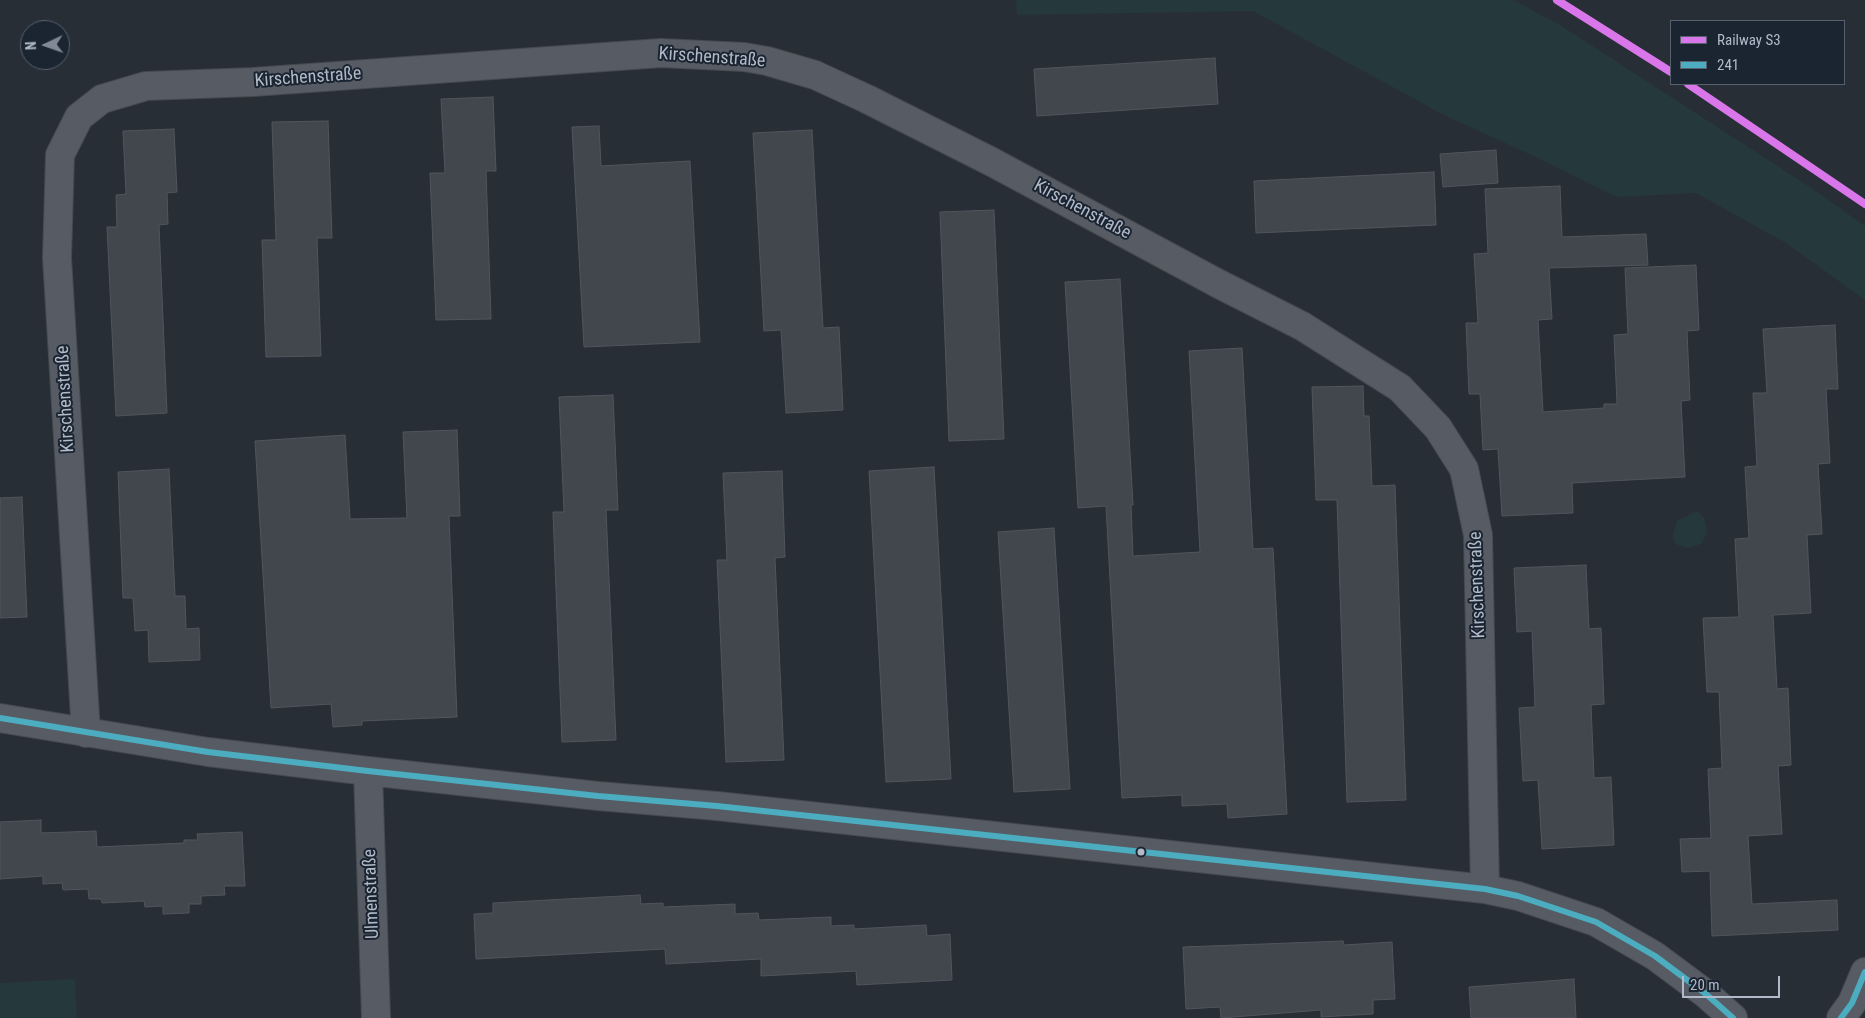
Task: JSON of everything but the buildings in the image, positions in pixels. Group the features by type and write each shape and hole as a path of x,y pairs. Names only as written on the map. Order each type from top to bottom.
{"street":[{"name":"Kirschenstraße","path":"86,733 57,258 60,155 79,116 102,98 146,86 253,82 661,53 744,57 767,61 816,75 867,99 992,162 1219,284 1302,326 1400,388 1438,428 1464,469 1478,535 1485,889"},
{"path":"0,718 208,752 368,771 598,796 726,807 1485,889 1518,896 1596,922 1655,956 1706,994 1733,1018"},
{"name":"Ulmenstraße","path":"368,771 376,1018"},
{"path":"1841,1018 1852,1003 1865,972"}],"green space":[{"path":"1016,0 1513,0 1560,25 1813,189 1865,226 1865,300 1786,243 1696,193 1617,197 1444,115 1253,11 1017,15"},
{"path":"1697,511 1704,518 1707,533 1701,544 1688,548 1675,544 1673,535 1677,521"},
{"path":"75,979 77,1018 0,1018 0,983"}],"rail line":[{"name":"S3","path":"1557,0 1670,71"},
{"name":"S3","path":"1689,85 1865,204"}],"transit line":[{"name":"241","path":"0,718 208,752 368,771 598,796 717,806 1485,889 1518,896 1596,922 1655,956 1706,994 1733,1018"},
{"name":"241","path":"1841,1018 1852,1003 1865,972"}]}
